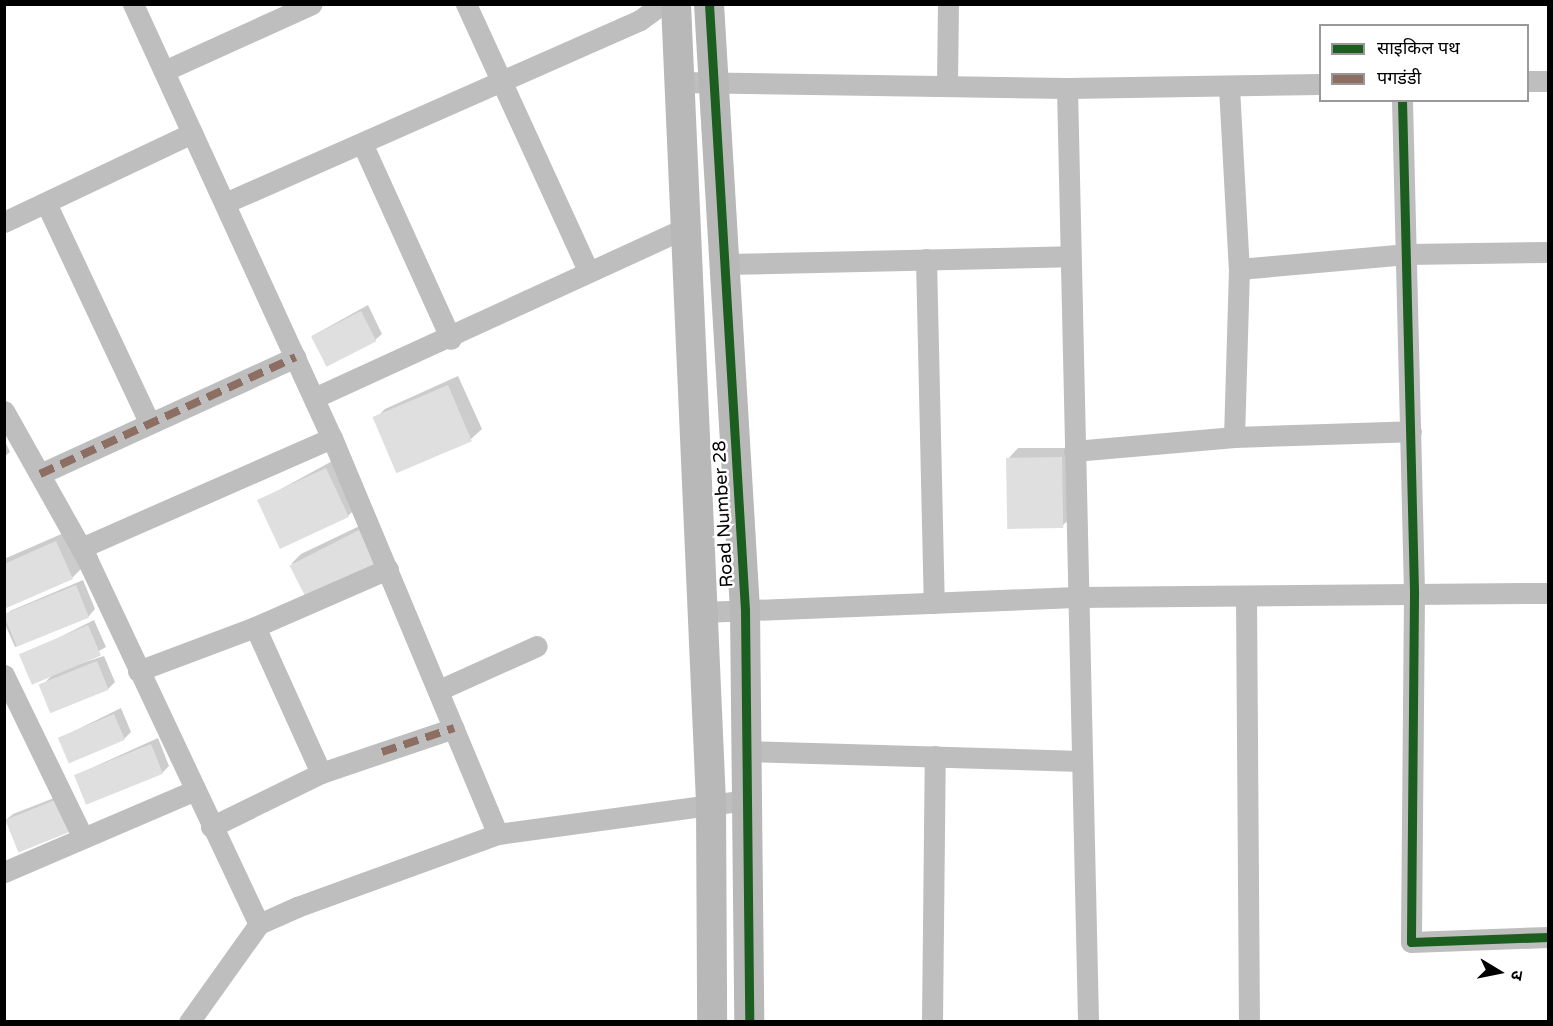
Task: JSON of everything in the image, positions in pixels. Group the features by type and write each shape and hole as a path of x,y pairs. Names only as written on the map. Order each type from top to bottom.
{"street":[{"path":"133,4 332,438 498,834"},
{"path":"164,71 312,4"},
{"path":"466,4 588,270"},
{"path":"225,203 500,82 637,12 662,4"},
{"name":"Road Number 28","path":"676,4 711,802 712,1022"},
{"name":"Road Number 28","path":"709,4 745,610 748,1022"},
{"path":"947,84 948,4"},
{"path":"1529,81 1548,81"},
{"path":"678,82 947,84 1067,88 1319,84"},
{"path":"1229,87 1239,269 1234,437"},
{"path":"1067,88 1076,597 1088,1022"},
{"path":"1402,102 1414,594 1411,942 1548,937"},
{"path":"4,222 192,133"},
{"path":"362,143 451,339"},
{"path":"46,203 149,422"},
{"path":"314,398 451,339 588,270 687,227"},
{"path":"1239,269 1407,255 1548,252"},
{"path":"726,264 1070,256"},
{"path":"926,259 934,603"},
{"path":"40,474 149,422 295,357"},
{"path":"4,411 81,548 211,827 259,924"},
{"path":"1074,452 1234,437 1411,431"},
{"path":"81,548 332,438"},
{"path":"138,671 255,627 388,569"},
{"path":"703,612 1076,597 1548,593"},
{"path":"1246,596 1249,1022"},
{"path":"255,627 321,773"},
{"path":"439,690 537,646"},
{"path":"4,675 12,710 83,838"},
{"path":"211,827 321,773 454,728"},
{"path":"747,751 1081,761"},
{"path":"932,1022 934,756"},
{"path":"4,872 194,791"},
{"path":"189,1022 259,924 498,834 711,802 746,800"}],"building":[{"path":"361,311 376,341 327,367 311,336"},
{"path":"448,385 472,441 396,473 373,417"},
{"path":"1062,457 1063,528 1007,529 1006,458"},
{"path":"326,468 349,517 280,549 257,500"},
{"path":"359,530 376,564 307,599 290,565"},
{"path":"56,541 73,579 4,609 4,564"},
{"path":"76,585 89,617 17,647 4,614"},
{"path":"88,625 101,655 32,685 19,654"},
{"path":"97,661 109,690 50,713 39,685"},
{"path":"114,714 125,740 69,764 58,738"},
{"path":"151,744 163,774 86,805 74,775"},
{"path":"60,798 73,830 18,853 5,820"}],"marked path":[{"path":"40,474 295,357"},
{"path":"382,752 454,728"}],"cycle path":[{"path":"709,4 745,610 749,1022"},
{"path":"1402,102 1414,594 1411,942 1548,937"}]}
